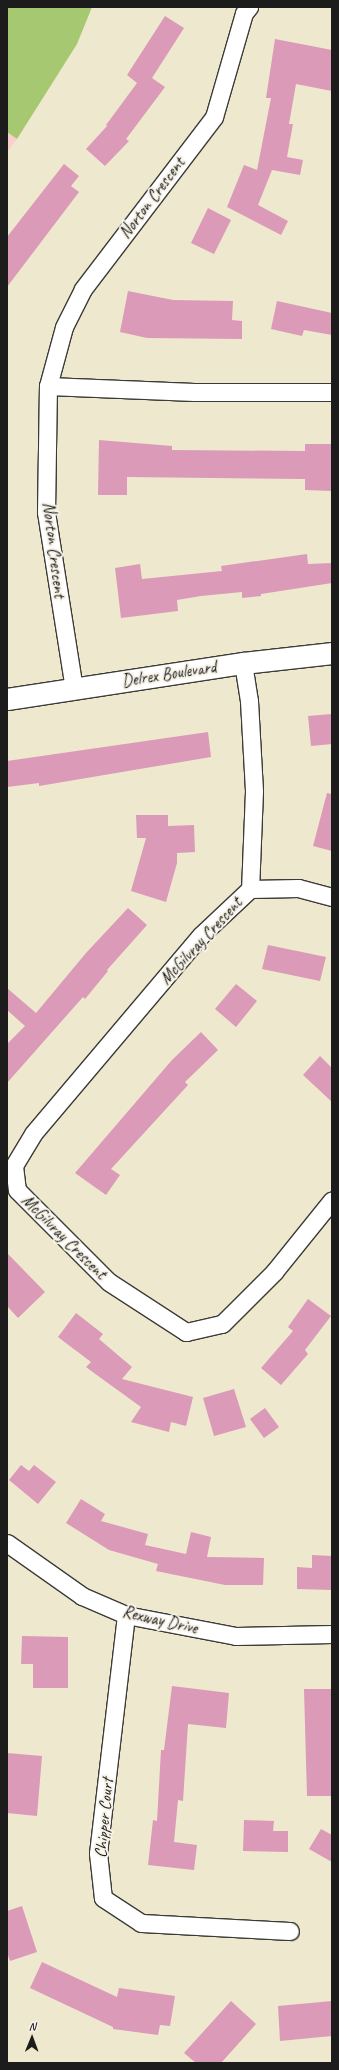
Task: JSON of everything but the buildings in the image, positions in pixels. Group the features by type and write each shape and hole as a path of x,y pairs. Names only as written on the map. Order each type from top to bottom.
{"street":[{"name":"Norton Crescent","path":"74,689 46,512 48,386 64,327 83,289 214,117 244,13 249,7"},
{"path":"48,386 194,392 332,392"},
{"name":"Delrex Boulevard","path":"7,699 243,663 332,653"},
{"name":"McGilvray Crescent","path":"243,663 249,701 254,791 250,889"},
{"name":"McGilvray Crescent","path":"332,897 298,888 250,889 201,935 33,1134 14,1166 16,1190 109,1282 186,1332 222,1324 274,1272 332,1200"},
{"name":"Rexway Drive","path":"7,1543 82,1596 126,1615 236,1636 332,1634"},
{"name":"Chipper Court","path":"126,1615 98,1853 102,1898 141,1923 290,1931"}],"shaded area":[{"path":"7,132 17,139 7,152"}],"green space":[{"path":"7,7 92,7 77,44 17,139 7,132"}]}
